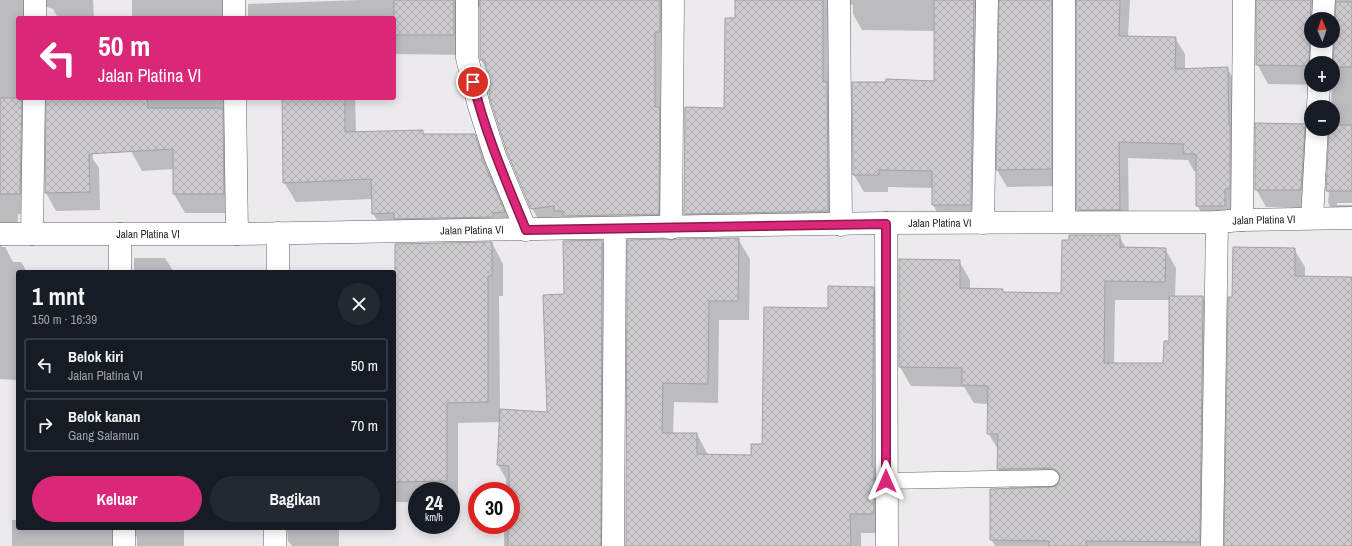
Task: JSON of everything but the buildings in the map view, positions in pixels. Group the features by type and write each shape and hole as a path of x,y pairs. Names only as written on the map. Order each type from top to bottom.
{"street":[{"path":"35,0 35,16"},
{"path":"234,0 234,16"},
{"path":"467,0 467,58 479,106 495,156 526,230"},
{"path":"671,228 673,0"},
{"path":"838,0 841,225"},
{"path":"983,223 988,0"},
{"path":"1064,0 1064,222"},
{"path":"1242,220 1244,0"},
{"path":"1323,12 1324,0"},
{"path":"32,234 34,100"},
{"path":"235,100 237,234"},
{"path":"1312,218 1317,136"},
{"name":"Jalan Platina VI","path":"0,234 237,234 886,224 1217,222 1242,220 1352,218"},
{"path":"1212,546 1217,222"},
{"path":"886,224 887,546"},
{"path":"613,546 615,229"},
{"path":"278,233 278,270"},
{"path":"120,234 120,270"},
{"path":"124,530 124,546"},
{"path":"274,546 275,530"}],"lane":[{"path":"886,481 1051,478"}],"route":[{"path":"473,82 495,156 526,230 886,224 886,481"}]}
